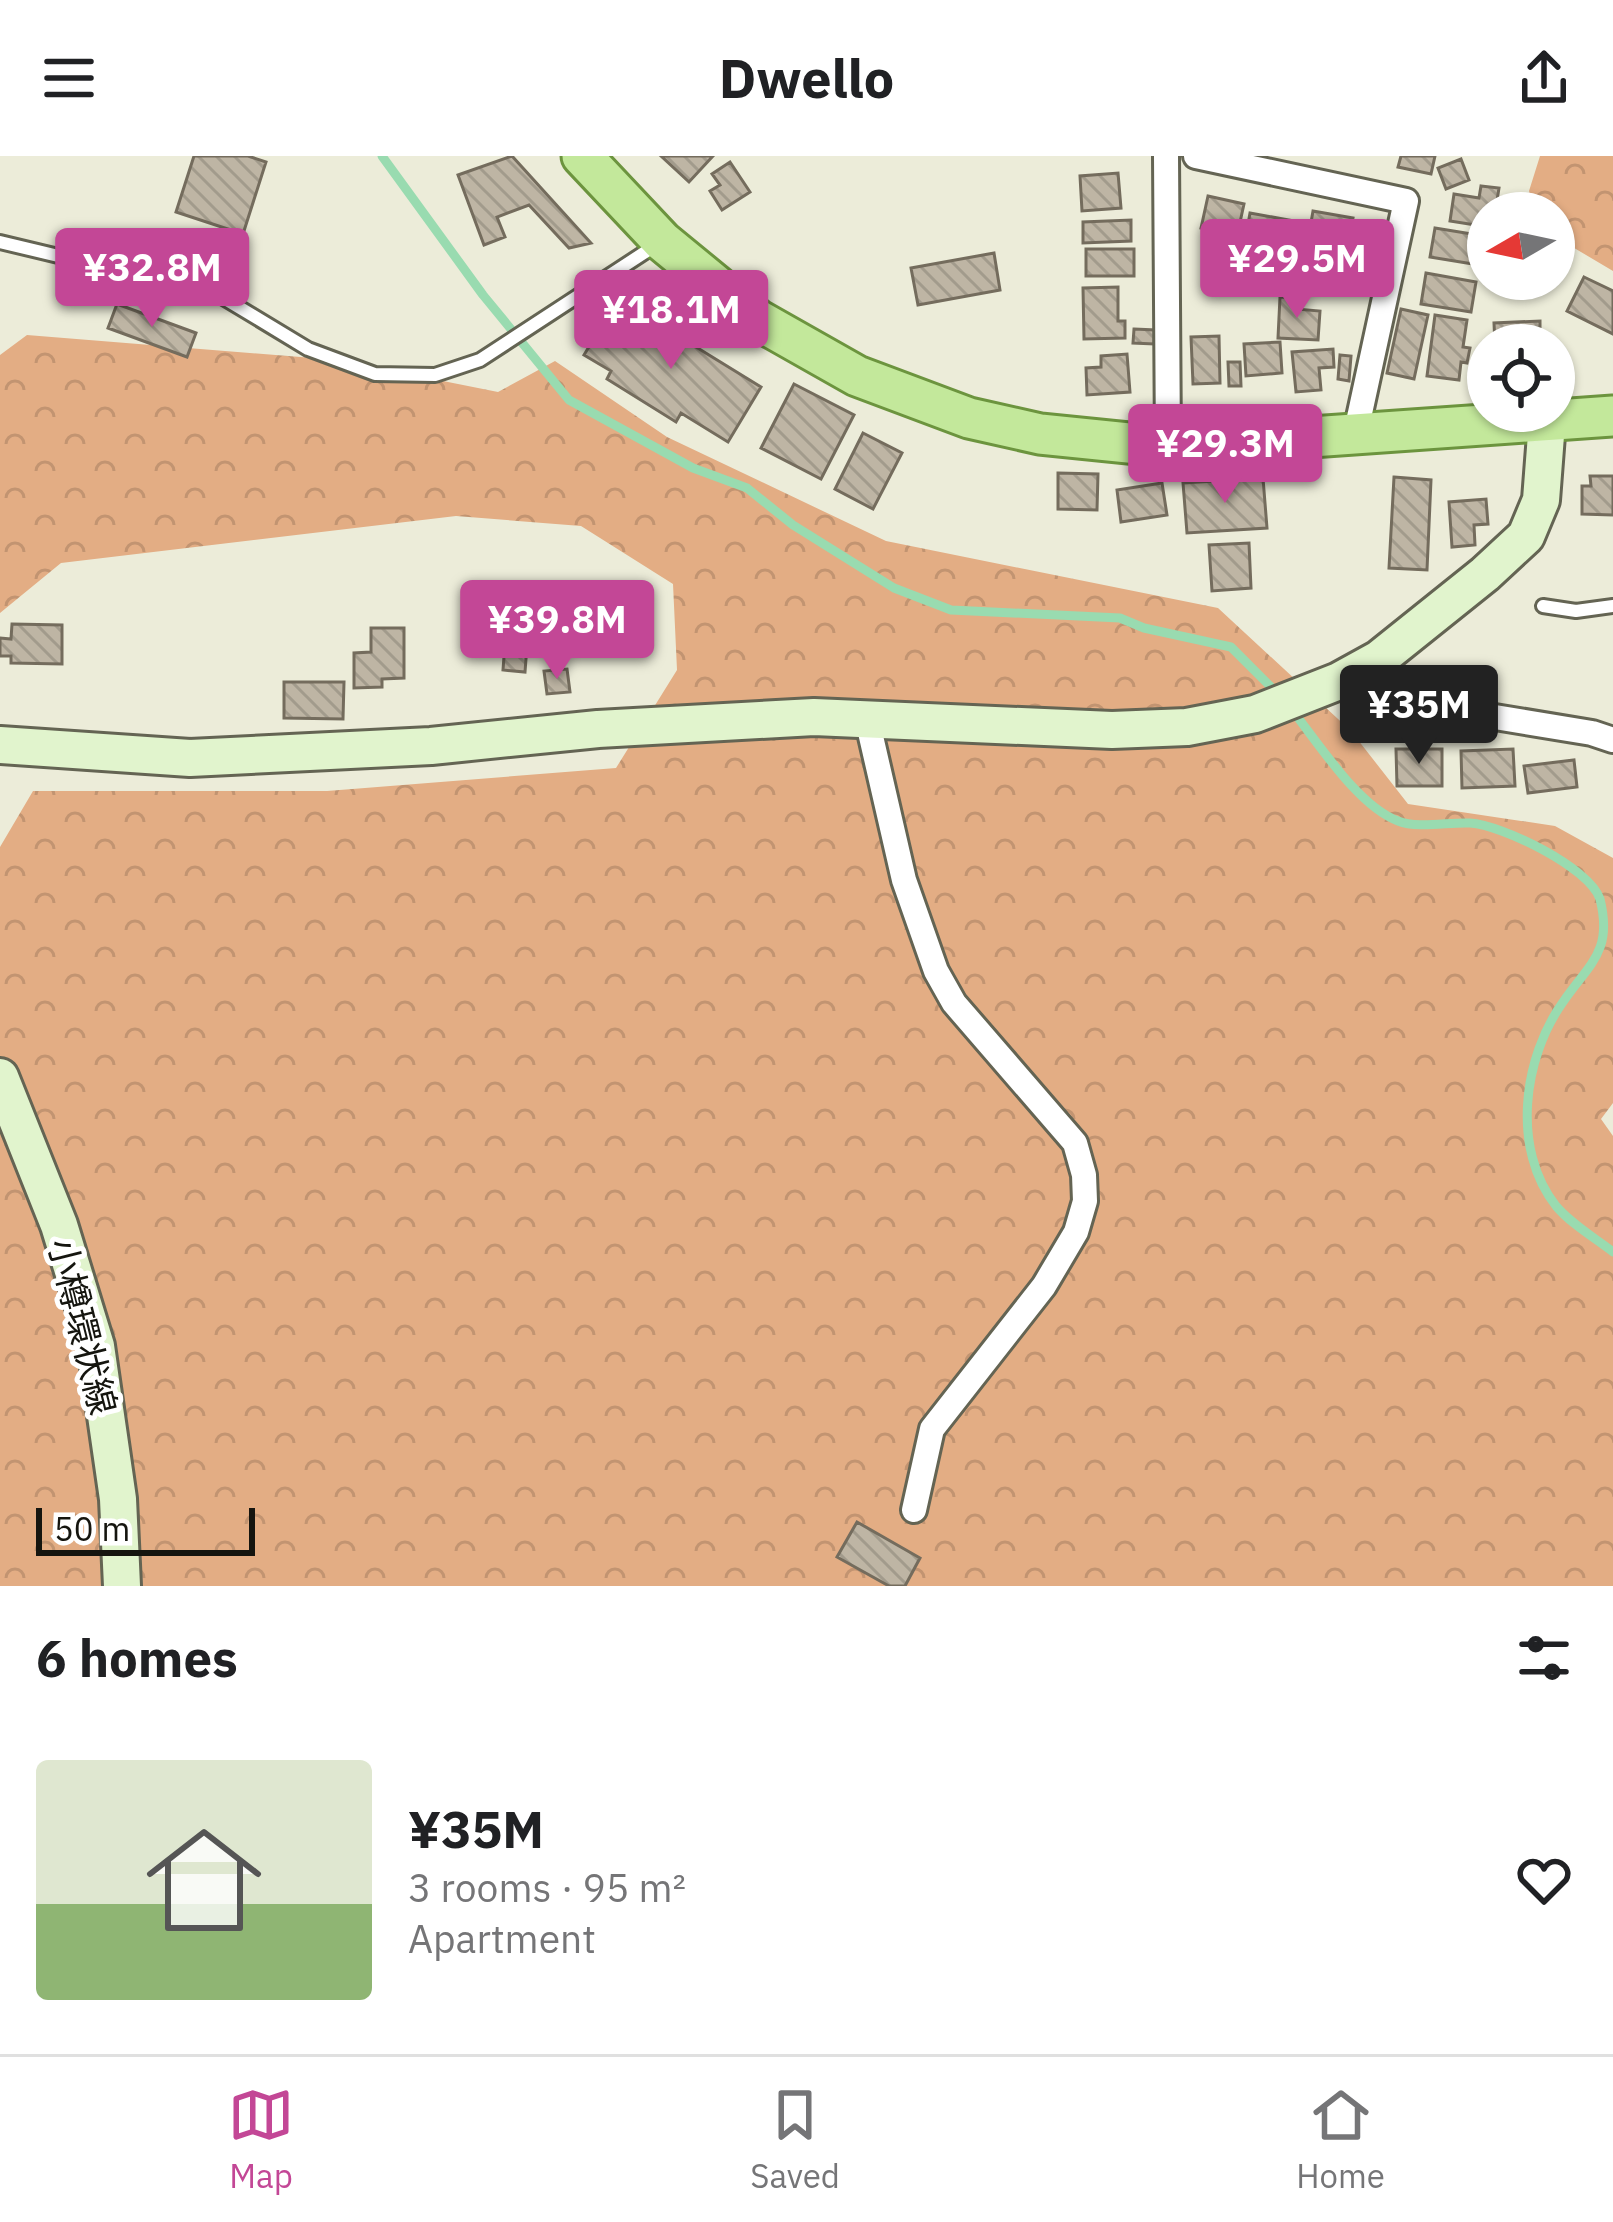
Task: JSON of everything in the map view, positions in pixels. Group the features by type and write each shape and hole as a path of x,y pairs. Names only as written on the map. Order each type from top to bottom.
{"main road":[{"path":"582,156 662,241 758,320 857,376 924,404 1040,434 1168,447 1467,428"},
{"path":"1575,419 1613,416"}],"street":[{"path":"1166,156 1168,447"},
{"path":"1196,156 1406,201 1355,436"},
{"path":"0,746 211,757 814,717 1112,730 1186,727 1255,714 1339,681 1379,659 1526,536 1541,500 1546,432"},
{"path":"1379,659 1396,685 1421,705 1613,740"},
{"path":"867,719 904,880 936,971 954,1003 1075,1143 1084,1175 1085,1202 1076,1232 1044,1286 932,1429 914,1510"},
{"name":"小樽環状線","path":"0,1077 59,1225 96,1346 118,1499 122,1586"}],"lane":[{"path":"0,242 217,294 308,349 375,374 435,375 480,360 662,241"},
{"path":"1543,606 1576,611 1613,606"}],"green space":[{"path":"1540,156 1613,156 1613,271 1575,248 1575,192 1529,191"},
{"path":"27,335 338,360 498,392 555,361 667,437 886,541 1218,608 1351,731 1408,804 1555,826 1613,858 1613,1103 1601,1119 1613,1136 1613,1586 0,1586 0,847 33,791 327,791 616,768 677,670 673,584 581,526 456,516 61,563 0,613 0,355"}],"building":[{"path":"194,156 248,156 266,162 243,234 176,212"},
{"path":"512,156 591,243 569,248 529,205 497,217 505,237 484,245 458,175"},
{"path":"661,156 713,156 689,182"},
{"path":"1401,156 1435,156 1431,174 1398,167"},
{"path":"1461,159 1469,180 1446,189 1438,168"},
{"path":"730,162 750,192 722,210 710,191 720,185 712,174"},
{"path":"1118,173 1121,208 1082,211 1080,176"},
{"path":"1481,186 1499,188 1498,192 1480,192"},
{"path":"1454,194 1467,196 1467,224 1450,221"},
{"path":"1208,196 1244,204 1237,236 1201,228"},
{"path":"1313,211 1353,218 1350,233 1344,232 1345,260 1312,255 1314,241 1308,240"},
{"path":"1250,213 1294,221 1289,250 1245,241"},
{"path":"1131,220 1131,241 1083,243 1083,222"},
{"path":"1435,228 1467,233 1467,263 1430,257"},
{"path":"1218,247 1264,255 1259,286 1233,282 1234,274 1214,271"},
{"path":"1086,249 1134,249 1134,276 1086,276"},
{"path":"994,253 1000,290 918,305 911,268"},
{"path":"1297,258 1342,266 1336,293 1291,284"},
{"path":"1426,273 1467,280 1467,300 1473,300 1471,312 1421,304"},
{"path":"1584,277 1613,291 1613,334 1567,311"},
{"path":"1118,287 1118,321 1125,321 1125,338 1084,339 1083,288"},
{"path":"1280,297 1297,298 1296,309 1320,311 1318,340 1278,338"},
{"path":"618,299 761,387 728,442 681,413 676,422 607,379 611,371 584,355"},
{"path":"117,304 196,333 187,357 108,328"},
{"path":"1401,309 1428,315 1414,379 1387,373"},
{"path":"1435,315 1467,320 1463,347 1467,348 1467,363 1461,362 1459,380 1427,376"},
{"path":"1540,321 1540,324 1494,323"},
{"path":"1134,329 1155,330 1154,344 1133,343"},
{"path":"1219,336 1220,383 1193,384 1191,337"},
{"path":"1280,342 1282,373 1246,376 1244,344"},
{"path":"1333,349 1334,367 1319,368 1321,390 1296,392 1292,352"},
{"path":"1127,354 1130,392 1087,395 1086,368 1101,367 1101,356"},
{"path":"1340,355 1351,356 1349,381 1338,379"},
{"path":"1228,362 1240,362 1241,386 1229,386"},
{"path":"794,384 854,415 821,479 761,448"},
{"path":"863,433 902,453 873,509 835,489"},
{"path":"1058,473 1098,474 1097,510 1058,509"},
{"path":"1590,476 1613,476 1613,515 1582,514 1582,486 1591,486"},
{"path":"1394,477 1431,480 1427,570 1389,568"},
{"path":"1263,478 1267,528 1187,533 1183,483"},
{"path":"1162,483 1167,515 1121,522 1117,490"},
{"path":"1486,499 1488,524 1474,525 1475,545 1452,547 1449,502"},
{"path":"1249,543 1251,588 1212,591 1209,545"},
{"path":"623,597 624,647 555,648 554,617 565,617 565,598"},
{"path":"12,624 62,625 62,664 11,663 11,656 0,656 0,638 11,639"},
{"path":"371,628 404,628 404,678 382,679 382,687 354,688 354,653 371,652"},
{"path":"506,630 528,632 525,672 503,670"},
{"path":"567,669 570,692 547,694 544,671"},
{"path":"284,682 344,682 343,719 284,718"},
{"path":"1396,749 1442,749 1442,786 1397,786"},
{"path":"1513,749 1515,786 1462,788 1461,751"},
{"path":"1574,760 1577,787 1528,793 1524,766"},
{"path":"857,1522 920,1558 905,1586 889,1586 837,1557"}],"waterway":[{"path":"382,156 483,295 569,400 693,468 747,488 793,525 894,588 951,610 1120,618 1144,628 1231,647 1277,693"},
{"path":"1292,710 1340,773 1383,813 1406,823 1470,823 1502,831 1562,861 1593,887 1603,917 1601,944 1539,1049 1531,1076 1528,1131 1532,1158 1556,1206 1613,1252"}]}
